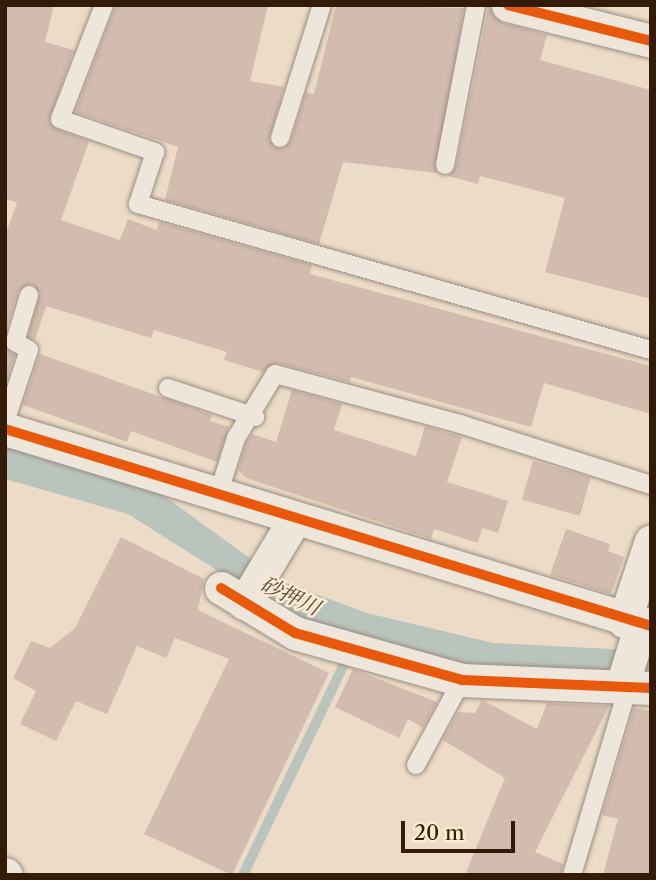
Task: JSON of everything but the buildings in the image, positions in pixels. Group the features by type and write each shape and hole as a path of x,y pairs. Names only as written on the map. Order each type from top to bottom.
{"street":[{"path":"508,5 573,13 651,41"},
{"path":"5,429 294,520 639,623"},
{"path":"294,520 269,559 237,597 325,643 462,680 635,685 639,623 651,541"}],"lane":[{"path":"104,5 60,119 155,152 138,204 651,350"},
{"path":"280,138 322,5"},
{"path":"445,165 476,5"},
{"path":"5,422 29,350 15,342 29,295"},
{"path":"218,495 236,438 255,417 275,374 460,424 651,485"},
{"path":"168,388 255,417"},
{"path":"416,765 462,680"},
{"path":"572,875 635,685"}],"water":[{"name":"砂押川","path":"5,446 156,490 281,581 367,613 493,643 651,651 651,677 488,672 351,640 267,602 128,514 5,479"}],"waterway":[{"path":"243,875 349,654"}],"cycle path":[{"path":"508,5 651,41"},
{"path":"5,429 651,626"},
{"path":"221,588 295,633 462,680 651,688"}]}
